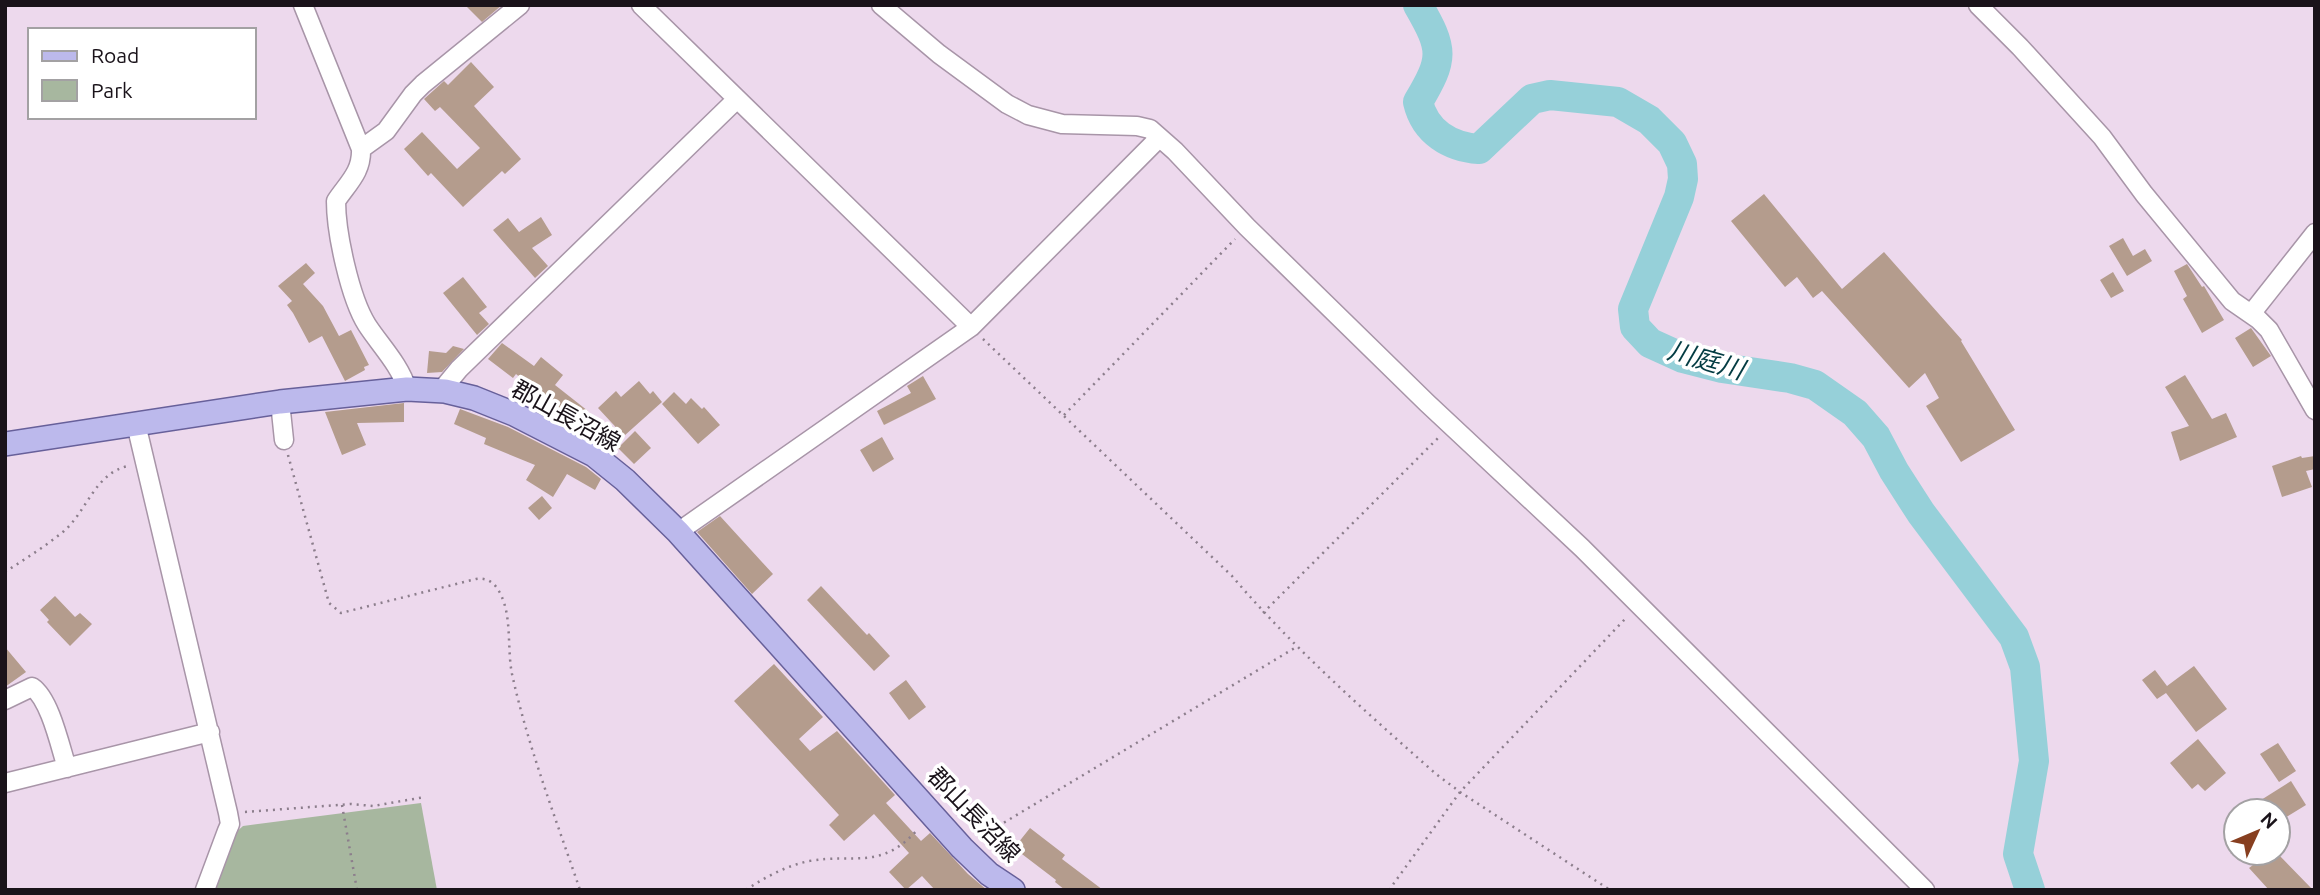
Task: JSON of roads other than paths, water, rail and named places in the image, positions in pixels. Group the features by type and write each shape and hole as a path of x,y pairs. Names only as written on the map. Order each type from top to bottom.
{"main road":[{"name":"郡山長沼線","path":"5,444 280,402 407,388 445,391 505,410 594,456 625,480 678,532 962,848 989,874 1013,890"}],"street":[{"path":"303,5 361,149 362,158 357,172 336,201 351,293 362,316 407,388"},
{"path":"361,149 386,131 413,94 520,5"},
{"path":"641,5 971,327"},
{"path":"881,5 939,54 1007,104 1028,115 1062,124 1137,126 1150,130 1175,150 1247,227 1582,548 1925,890"},
{"path":"1978,5 2102,137 2144,194 2232,301 2269,330 2315,410"},
{"path":"445,391 449,380 459,369 737,99"},
{"path":"678,532 971,327 1159,138"},
{"path":"2251,314 2315,233"},
{"path":"280,402 284,440"},
{"path":"136,424 230,824 205,890"},
{"path":"5,700 32,687 38,691 45,702 67,768"},
{"path":"5,783 209,732"}],"waterway":[{"name":"川庭川","path":"1418,5 1433,33 1438,54 1433,75 1418,102 1426,122 1449,141 1479,149 1532,99 1550,95 1618,102 1649,120 1672,143 1682,164 1683,179 1679,197 1633,309 1635,327 1650,343 1683,358 1722,368 1790,378 1815,385 1855,413 1876,437 1921,513 2014,637 2025,667 2034,761 2018,854 2030,890"}]}
